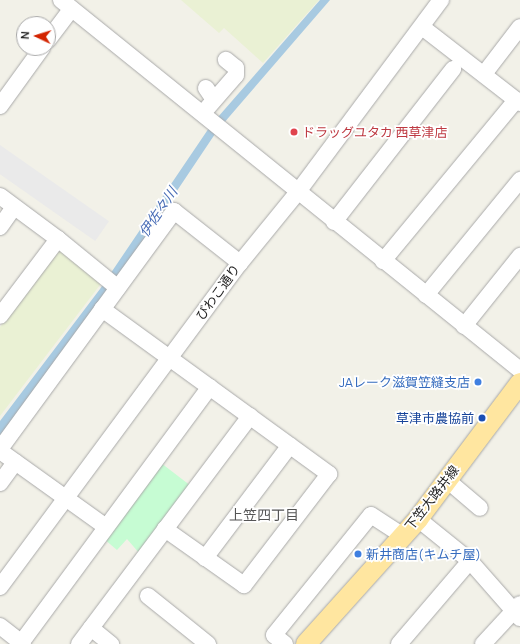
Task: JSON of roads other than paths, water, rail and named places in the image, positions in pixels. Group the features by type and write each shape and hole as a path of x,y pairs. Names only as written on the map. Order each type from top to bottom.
{"main road":[{"name":"下笠大路井線","path":"313,642 418,519 520,382"}],"street":[{"name":"びわこ通り","path":"0,587 240,262 297,193 441,0"},
{"path":"56,24 66,4 212,121 297,193 520,370"},
{"path":"383,261 518,101 422,27"},
{"path":"484,74 520,27"},
{"path":"0,106 36,56"},
{"path":"212,121 210,94 236,75 236,68 226,60"},
{"path":"334,222 453,69"},
{"path":"426,296 520,180"},
{"path":"0,196 58,239 113,284"},
{"path":"0,227 14,207"},
{"path":"106,527 0,450 102,309 113,284 174,211 240,262"},
{"path":"0,316 58,239"},
{"path":"464,326 520,256"},
{"path":"102,309 329,474 244,585 165,529"},
{"path":"0,626 22,643 210,387"},
{"path":"79,644 250,416"},
{"path":"205,558 290,445"},
{"path":"0,483 15,462"},
{"path":"447,480 480,508"},
{"path":"285,644 274,635 371,515 403,536"},
{"path":"418,519 470,561 518,611 483,644"},
{"path":"399,644 470,561"},
{"path":"148,596 208,644"},
{"path":"91,628 111,644"}],"water":[{"name":"伊佐々川","path":"320,0 330,0 217,131 132,258 0,436 0,421 100,289 211,125"}],"place":[{"name":"ドラッグユタカ 西草津店","path":"294,132"},
{"name":"JAレーク滋賀笠縫支店","path":"478,382"},
{"name":"草津市農協前","path":"482,418"},
{"name":"新井商店(キムチ屋)","path":"358,554"}],"district":[{"name":"上笠四丁目","path":"264,515"}]}
